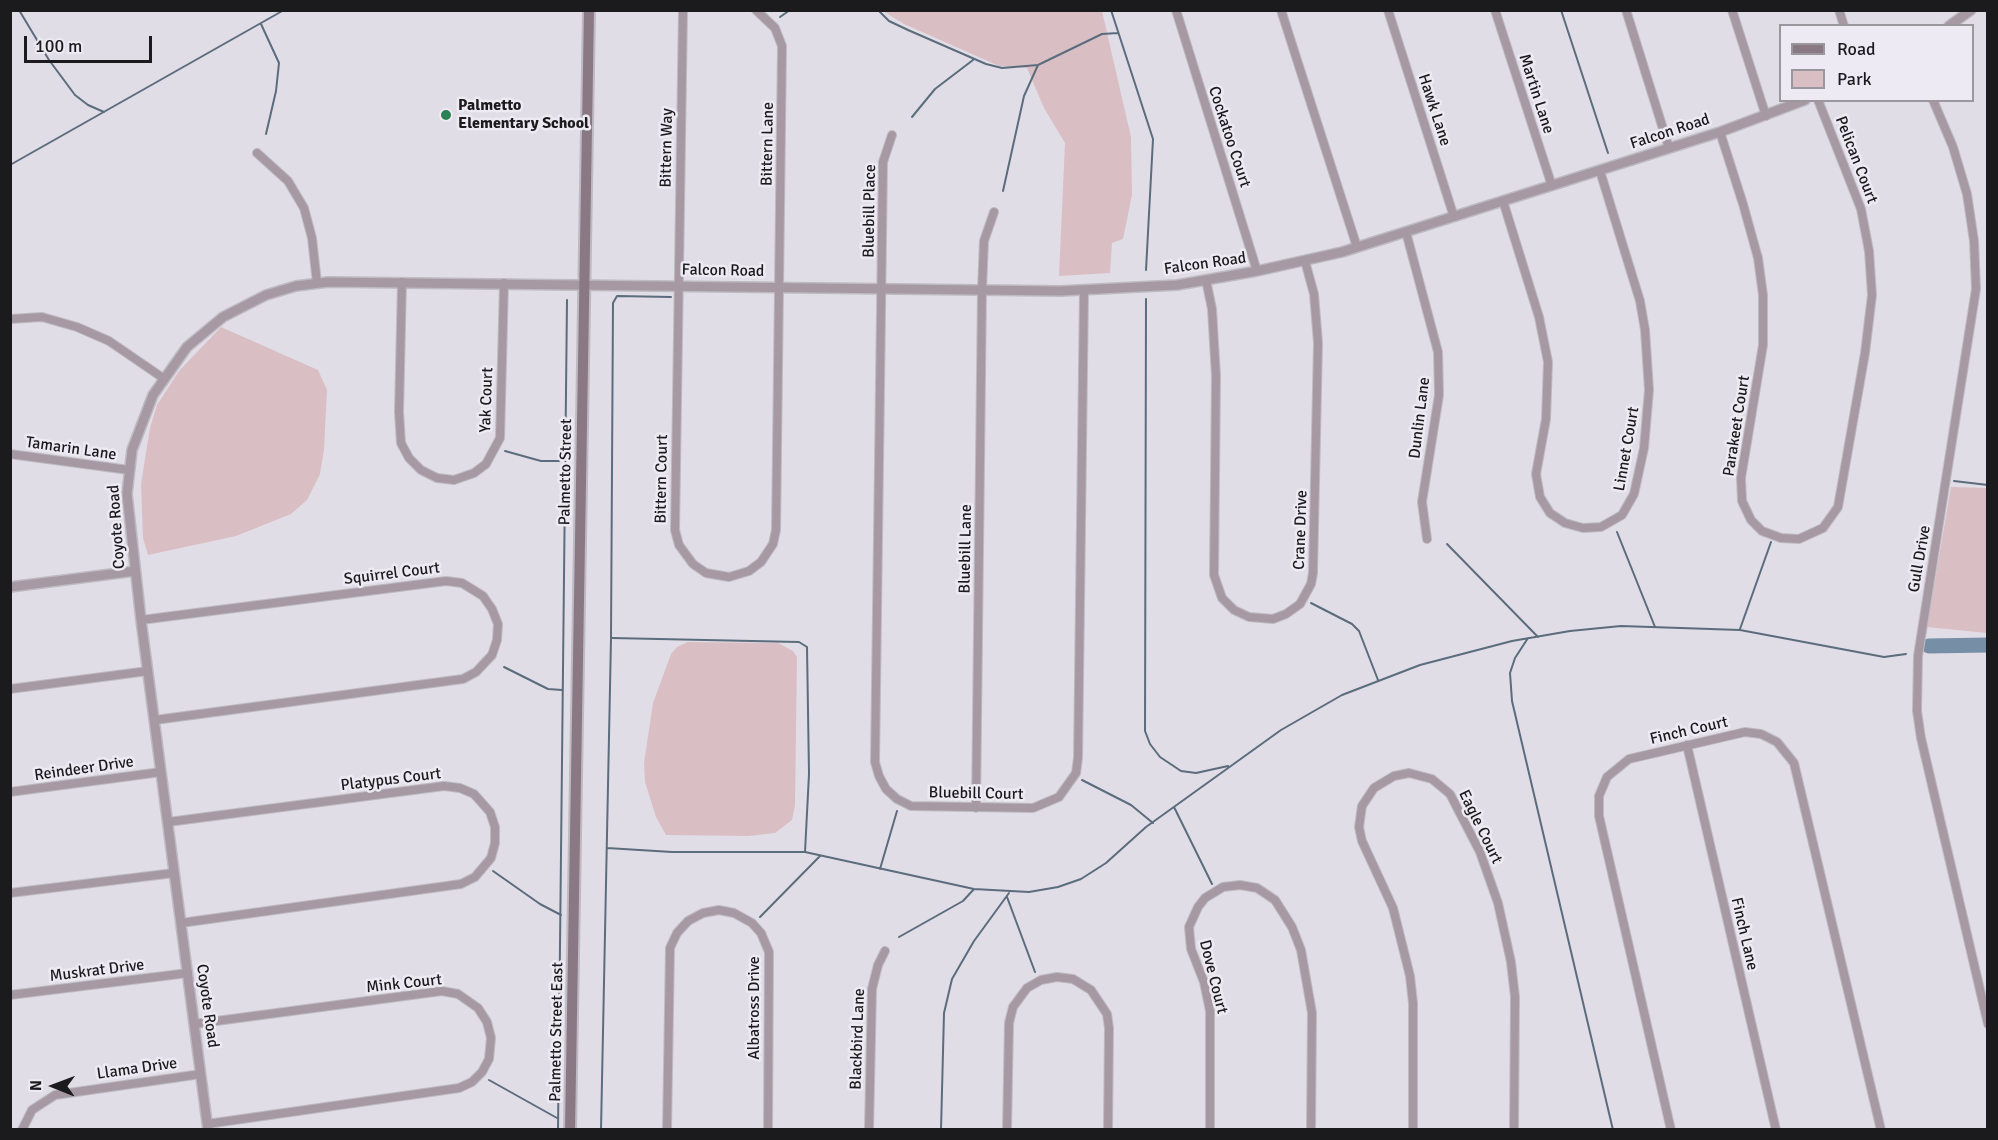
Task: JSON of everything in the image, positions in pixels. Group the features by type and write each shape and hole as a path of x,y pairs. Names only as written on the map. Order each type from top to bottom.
{"main road":[{"name":"Palmetto Street","path":"573,934 589,10"},
{"name":"Palmetto Street East","path":"570,1130 573,934"}],"street":[{"name":"Bittern Way","path":"678,286 683,10"},
{"name":"Bittern Lane","path":"756,10 771,23 782,46 780,287"},
{"name":"Cockatoo Court","path":"1176,10 1257,272"},
{"path":"1281,10 1357,247"},
{"name":"Hawk Lane","path":"1388,10 1454,217"},
{"name":"Martin Lane","path":"1495,10 1552,186"},
{"path":"1626,10 1669,148"},
{"path":"1732,10 1766,116"},
{"path":"1951,24 1971,10"},
{"name":"Falcon Road","path":"584,284 1084,291 1206,280 1257,272 1357,247 1720,132 1800,102"},
{"name":"Pelican Court","path":"1819,102 1855,188 1866,229"},
{"name":"Gull Drive","path":"1934,102 1953,147 1967,194 1974,241 1976,289 1919,648 1917,711 1921,738 1988,1024"},
{"name":"Parakeet Court","path":"1720,132 1758,258 1763,295 1763,345 1741,478 1742,501 1746,512 1758,528 1780,538 1799,539 1817,532 1832,518 1838,507 1865,353 1872,295 1866,229"},
{"name":"Bluebill Place","path":"881,289 883,162 892,135"},
{"path":"257,153 288,181 304,208 312,238 317,283"},
{"name":"Linnet Court","path":"1503,201 1539,317 1548,362 1547,408 1536,474 1540,497 1550,513 1565,523 1582,528 1601,526 1622,515 1634,494 1644,448 1649,390 1646,330 1640,301 1600,171"},
{"name":"Bluebill Lane","path":"976,808 982,290 984,241 994,212"},
{"name":"Dunlin Lane","path":"1406,232 1435,330 1440,373 1439,395 1422,502 1427,539"},
{"name":"Crane Drive","path":"1206,280 1214,328 1216,376 1214,575 1222,598 1234,610 1249,617 1273,619 1286,614 1300,604 1311,584 1313,573 1318,342 1314,294 1305,261"},
{"name":"Yak Court","path":"402,282 399,412 401,443 409,458 421,470 436,478 453,480 481,469 491,458 500,438 504,283"},
{"name":"Coyote Road","path":"208,1126 128,518 129,470 141,422 163,378 192,342 230,313 266,295 317,283 584,284"},
{"name":"Bittern Court","path":"678,286 676,538 687,559 699,569 713,575 729,577 743,574 761,562 775,537 780,287"},
{"name":"Bluebill Court","path":"881,289 876,769 886,789 904,803 919,807 976,808 1033,808 1047,804 1065,792 1077,766 1084,291"},
{"path":"10,319 42,318 77,327 109,341 163,378"},
{"name":"Tamarin Lane","path":"10,454 129,470"},
{"path":"10,587 135,571"},
{"name":"Squirrel Court","path":"141,620 446,581 470,586 483,596 498,624 497,640 488,661 476,672 462,679 155,720"},
{"path":"10,689 148,671"},
{"name":"Finch Court","path":"1671,1130 1599,816 1598,802 1607,777 1623,762 1738,733 1752,732 1777,742 1794,763 1881,1130"},
{"name":"Finch Lane","path":"1687,745 1776,1130"},
{"name":"Reindeer Drive","path":"10,792 161,772"},
{"name":"Eagle Court","path":"1413,1130 1413,1003 1410,976 1398,924 1362,841 1359,820 1365,800 1374,788 1386,779 1409,773 1432,779 1450,794 1480,852 1498,903 1511,962 1515,997 1514,1130"},
{"name":"Platypus Court","path":"168,822 444,786 467,790 480,799 490,812 495,827 495,843 491,858 481,872 461,884 181,923"},
{"path":"10,893 174,873"},
{"name":"Dove Court","path":"1210,1130 1210,1011 1204,982 1191,949 1189,927 1205,898 1224,886 1240,885 1257,888 1275,900 1292,927 1301,950 1312,1013 1311,1130"},
{"name":"Albatross Drive","path":"667,1130 670,948 677,933 688,921 703,913 719,910 734,913 752,923 761,933 769,952 768,1130"},
{"name":"Blackbird Lane","path":"869,1130 872,989 878,965 885,951"},
{"name":"Muskrat Drive","path":"10,995 188,973"},
{"path":"1007,1130 1009,1023 1012,1007 1027,988 1041,980 1057,977 1072,979 1091,990 1107,1014 1109,1028 1108,1130"},
{"name":"Mink Court","path":"194,1024 442,991 466,998 478,1008 487,1022 491,1038 489,1059 482,1072 472,1082 453,1090 208,1126"},
{"name":"Llama Drive","path":"22,1130 32,1110 55,1095 201,1074"}],"green space":[{"path":"883,11 1102,11 1131,137 1132,195 1123,239 1112,243 1110,273 1059,276 1065,143 1044,108 1027,68 999,66 904,24"},
{"path":"221,327 318,370 327,390 324,450 320,474 307,500 291,514 236,536 148,555 143,538 141,484 150,428 157,405 179,371"},
{"path":"1951,487 1987,488 1987,633 1927,627"},
{"path":"688,642 778,643 793,651 797,657 795,805 792,820 775,833 748,836 666,835 656,817 645,782 644,763 653,703 671,654 677,647"}],"waterway":[{"path":"19,10 49,60 75,95 88,105 104,112"},
{"path":"10,165 284,10"},
{"path":"780,17 790,10"},
{"path":"878,10 889,21 908,30 986,64 1002,68 1038,65 1102,34 1118,33"},
{"path":"1111,10 1153,139 1146,270"},
{"path":"1561,10 1608,153"},
{"path":"261,24 279,63 276,91 266,134"},
{"path":"912,117 935,89 973,60"},
{"path":"1003,191 1024,96 1038,65"},
{"path":"601,1130 611,638 613,303 617,296 671,297"},
{"path":"1146,299 1145,731 1150,744 1160,757 1181,771 1196,773 1228,766"},
{"path":"558,1130 567,300"},
{"path":"505,451 541,461 559,461 565,457"},
{"path":"1954,481 1988,485"},
{"path":"1617,532 1655,627"},
{"path":"1740,629 1771,542"},
{"path":"1447,544 1538,637"},
{"path":"1311,603 1352,624 1359,631 1378,680"},
{"path":"607,848 672,852 805,852 974,889 1029,892 1058,887 1081,879 1106,863 1146,827 1281,730 1342,695 1420,665 1512,641 1570,631 1621,626 1740,630 1884,657 1906,654"},
{"path":"612,638 799,642 807,647 809,774 805,852"},
{"path":"1528,638 1515,658 1510,673 1512,701 1613,1130"},
{"path":"1929,646 1988,645"},
{"path":"504,667 548,689 562,690"},
{"path":"1082,780 1131,805 1153,823"},
{"path":"1174,807 1212,884"},
{"path":"880,869 897,811"},
{"path":"760,917 820,856"},
{"path":"493,871 540,904 561,915"},
{"path":"899,937 963,901 974,889"},
{"path":"941,1130 944,1013 952,979 974,941 1009,893"},
{"path":"1007,897 1035,972"},
{"path":"489,1080 557,1118"}],"place":[{"name":"Palmetto Elementary School","path":"446,115"}]}
